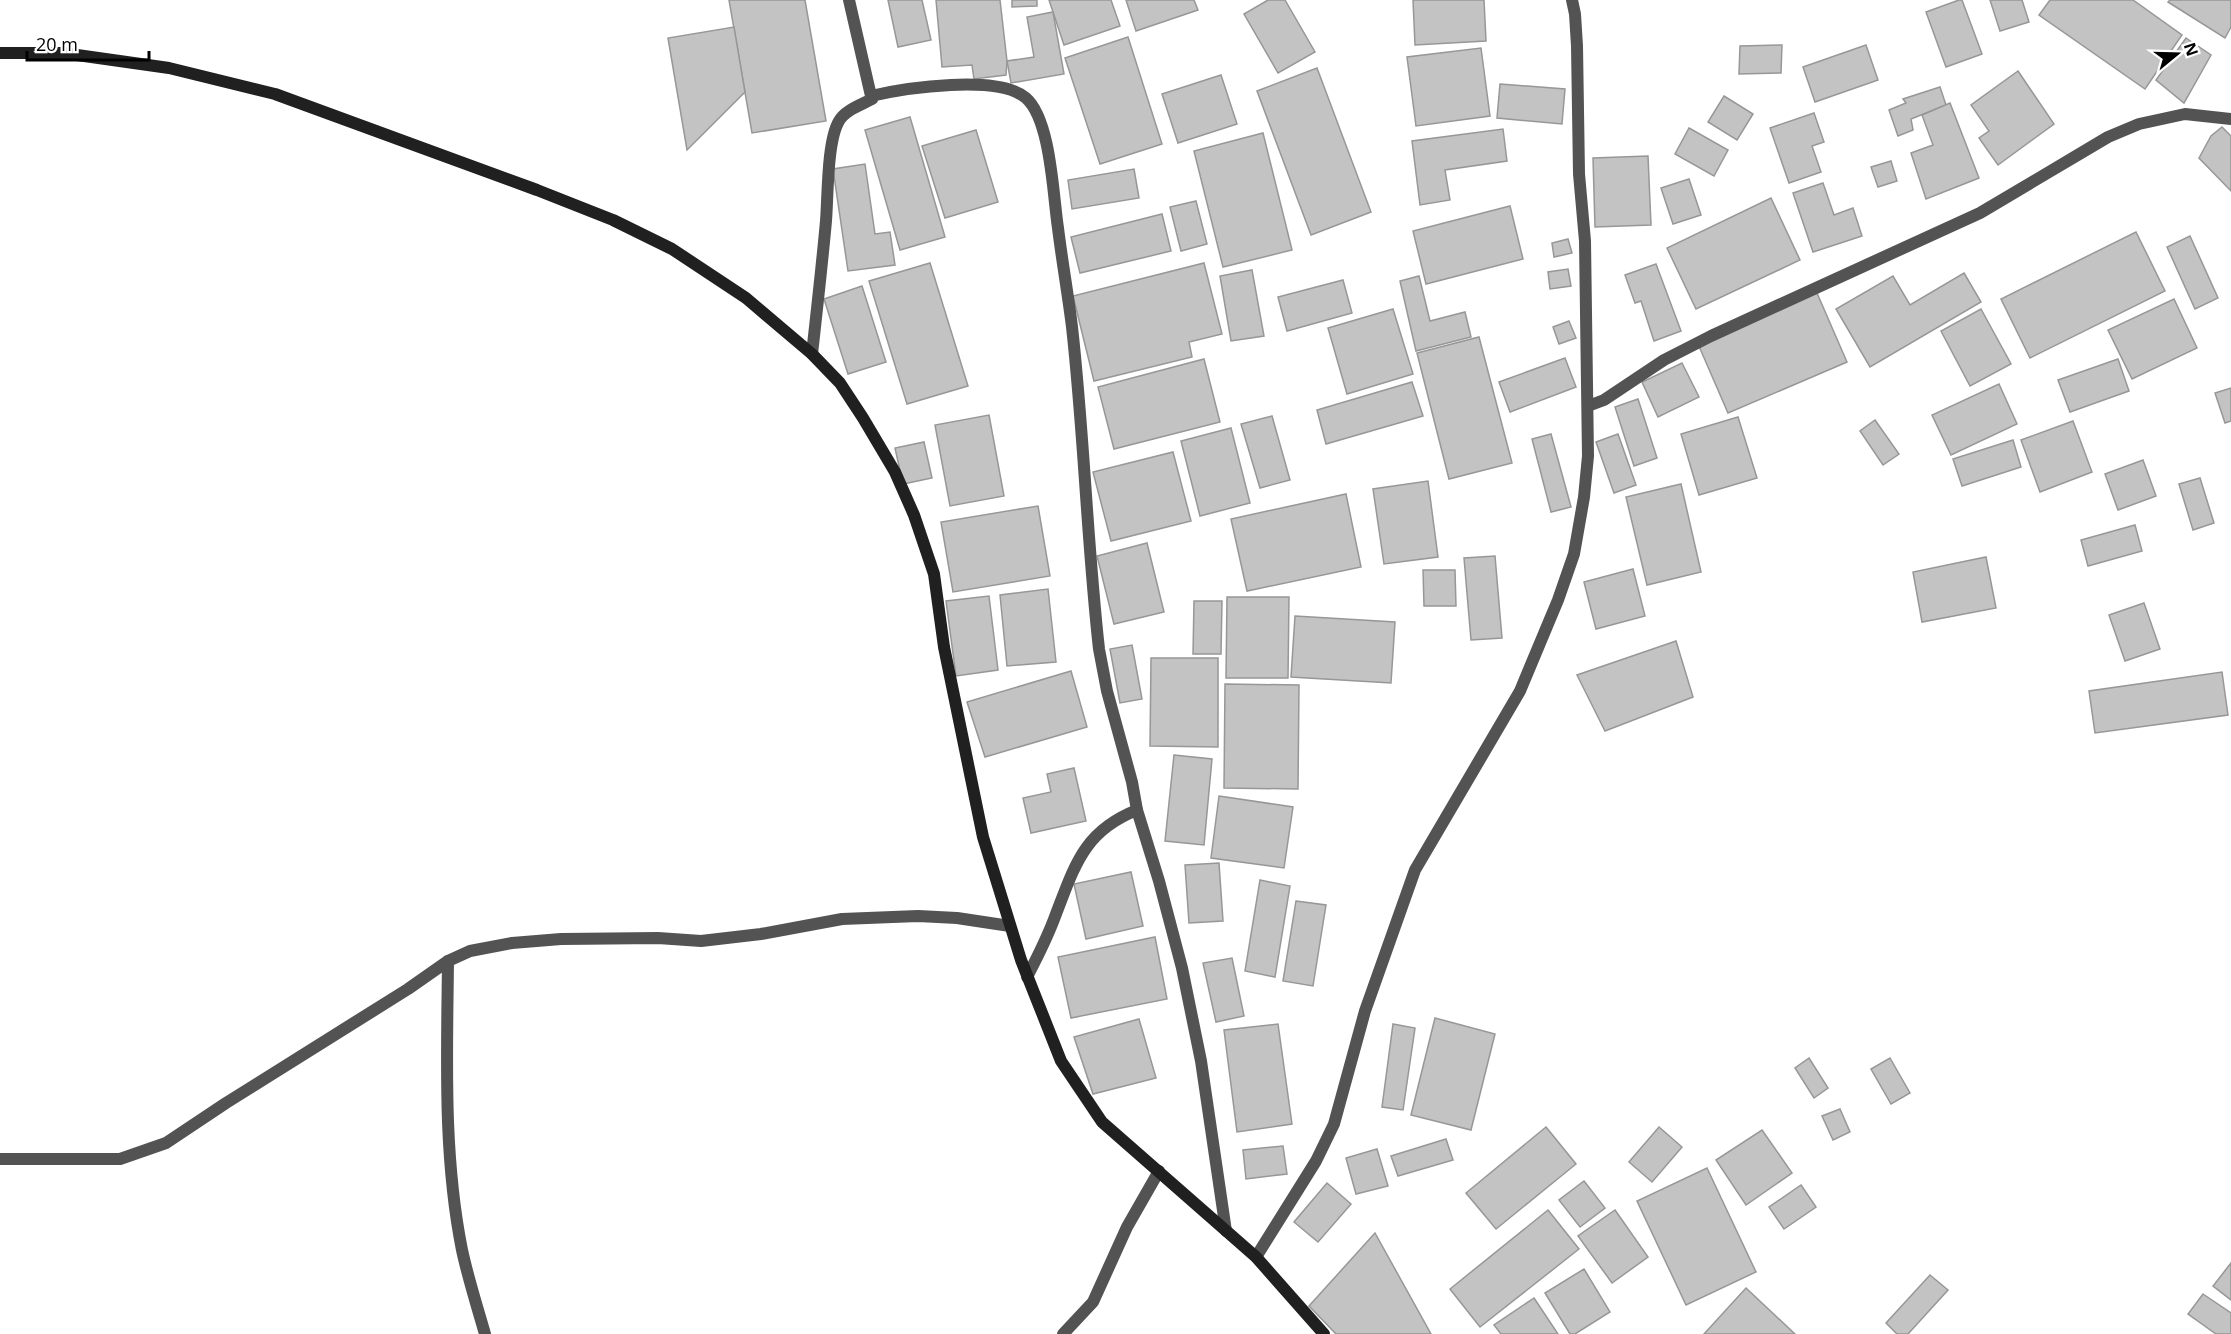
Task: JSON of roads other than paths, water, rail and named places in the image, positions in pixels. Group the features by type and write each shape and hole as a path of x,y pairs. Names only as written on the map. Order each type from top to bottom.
{"main road":[{"path":"0,53 63,53 169,68 243,86 274,94 537,189 613,220 672,249 746,298 812,354 840,382 863,418 895,472 914,515 933,574 944,647 983,837 1027,977 1061,1061 1102,1122 1256,1257 1324,1334"}],"street":[{"path":"812,354 834,129 845,114 872,99 849,0"},
{"path":"1256,1257 1316,1161 1334,1124 1365,1011 1415,870 1520,692 1558,600 1574,554 1584,497 1588,456 1588,406 1577,46 1572,0"},
{"path":"871,96 902,89 1002,87 1013,90 1029,101 1044,131 1072,327 1099,649 1107,691 1132,782 1137,810 1182,968 1201,1061 1226,1231"},
{"path":"1588,406 1604,400 1664,360 1710,336 1980,213 2108,137 2139,124 2166,117 2186,114 2231,118"},
{"path":"1027,977 1045,942 1083,850 1110,822 1137,810"},
{"path":"0,1159 120,1159 166,1143 399,995 448,961 470,951 512,943 561,939 658,938 701,941 762,934 842,919 918,916 957,918 1010,926"},
{"path":"448,961 447,1090 453,1186 462,1250 485,1334"},
{"path":"1064,1334 1092,1302 1127,1227 1159,1171"}]}
